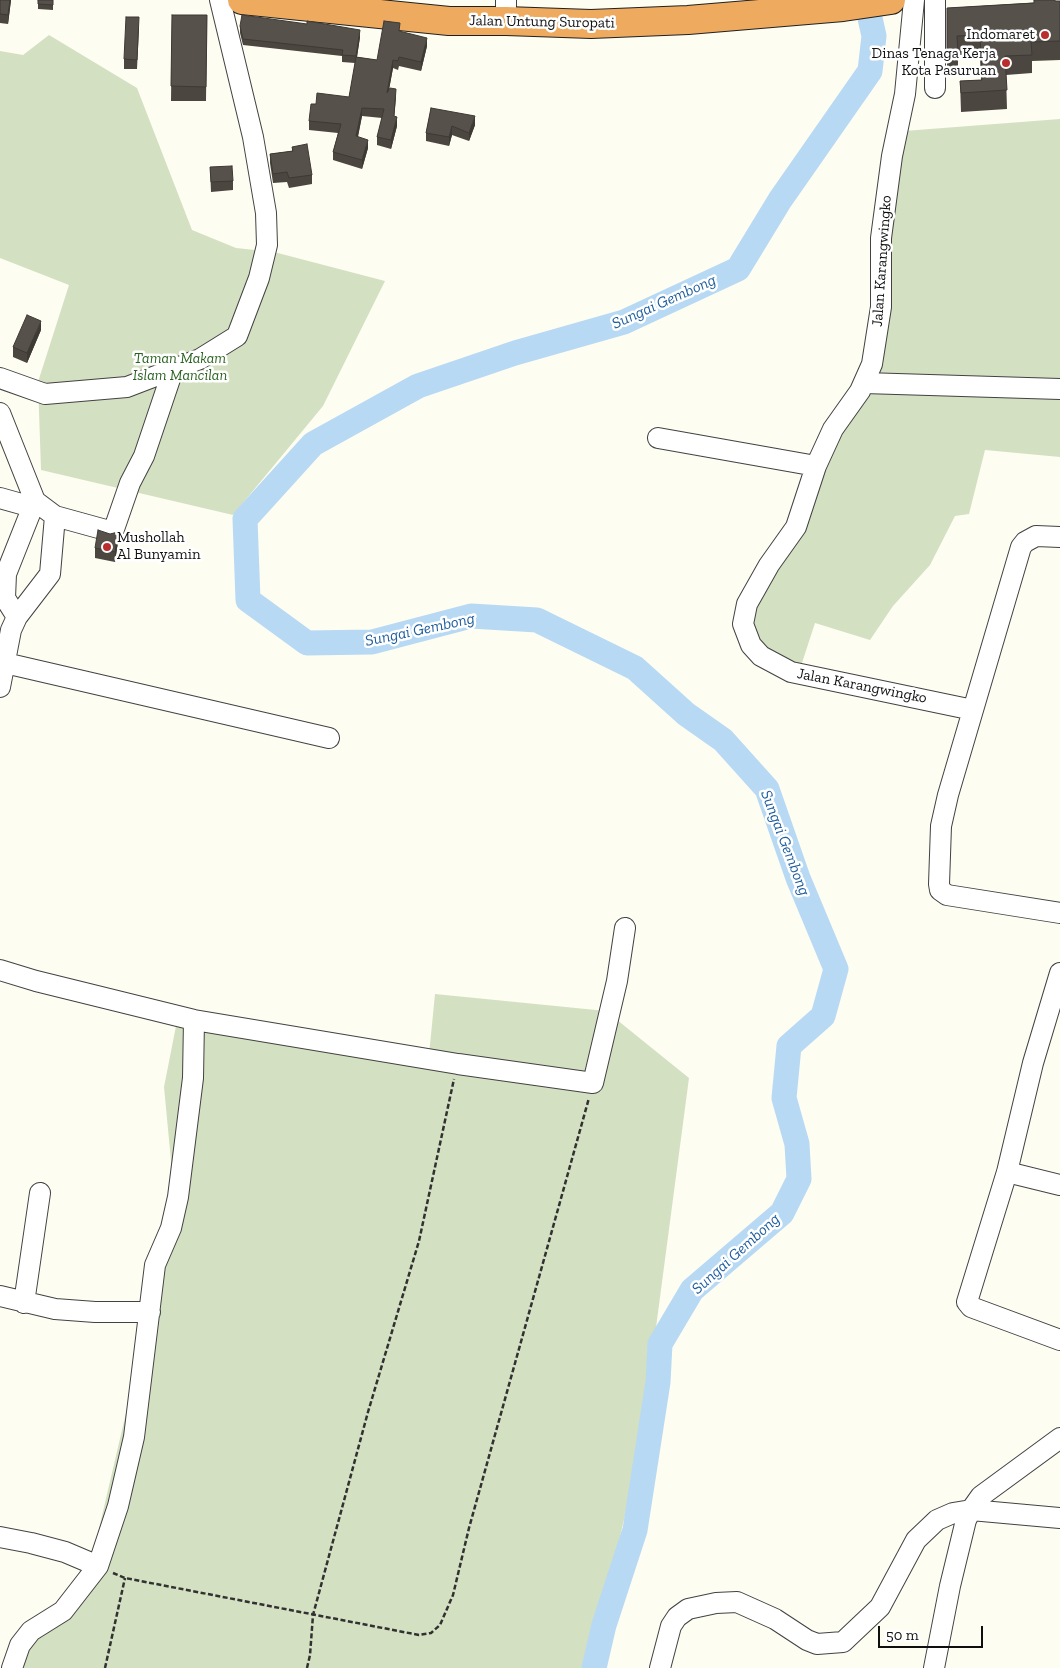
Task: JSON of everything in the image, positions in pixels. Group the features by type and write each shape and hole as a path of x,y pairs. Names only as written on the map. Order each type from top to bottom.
{"highway":[{"name":"Jalan Untung Suropati","path":"242,0 412,8 449,22 506,10 591,24 688,20 843,7 891,0"}],"street":[{"path":"0,378 45,394 128,387 200,360 237,336 259,278 267,245 266,213 252,137 220,0"},
{"name":"Jalan Karangwingko","path":"914,0 906,94 892,156 881,238 881,307 872,364 860,391 833,429 816,466 796,527 769,565 747,604 744,624 751,645 761,656 790,672 973,710"},
{"path":"935,0 935,88"},
{"path":"0,498 34,504 55,516 113,532 130,483 144,456 172,370"},
{"path":"864,383 1060,389"},
{"path":"0,413 34,504 6,574 5,598 16,617"},
{"path":"658,438 816,466"},
{"path":"0,686 11,630 16,617 50,574 55,516"},
{"path":"1060,537 1036,536 1021,547 941,826 940,890 946,895 971,901 1060,913"},
{"path":"5,663 329,738"},
{"path":"0,970 36,982 194,1020 458,1064 593,1083 617,981 625,928"},
{"path":"1060,973 1034,1063 1007,1172 967,1302 971,1307 1060,1340"},
{"path":"12,1668 20,1645 31,1631 62,1611 98,1566 127,1471 155,1266 171,1228 184,1158 193,1078 194,1020"},
{"path":"1007,1172 1060,1184"},
{"path":"24,1302 40,1193"},
{"path":"0,1296 55,1309 95,1312 150,1312"},
{"path":"934,1668 950,1586 966,1520 971,1510 981,1496 1060,1438"},
{"path":"660,1668 671,1626 677,1617 688,1609 716,1603 737,1602 748,1605 817,1644 843,1642 880,1608 916,1540 937,1520 953,1513 971,1510 1060,1518"},
{"path":"0,1537 64,1552 98,1566"}],"path":[{"path":"307,1668 310,1655 313,1615 368,1412 419,1242 458,1064"},
{"path":"98,1566 125,1578 419,1635 431,1633 440,1625 447,1611 593,1083"},
{"path":"105,1668 125,1578"}],"green space":[{"name":"Taman Makam Islam Mancilan","path":"49,35 137,88 192,230 236,248 274,252 385,281 323,406 233,515 41,470 38,382 69,285 0,258 0,51 23,55"},
{"path":"1060,119 1060,393 870,387 886,245 904,131"},
{"path":"865,393 1060,398 1060,457 985,450 969,514 955,516 930,565 893,606 870,640 815,623 799,672 790,670 749,631 753,605 836,440"},
{"path":"435,994 606,1011 689,1078 639,1456 589,1668 7,1668 87,1580 175,1203 164,1087 176,1026 429,1055"}],"building":[{"path":"0,0 10,0 8,15 0,14"},
{"path":"38,0 53,0 53,5 38,4"},
{"path":"1034,0 1060,1 1060,41 1031,42 1032,55 1005,56 1007,90 961,93 960,81 982,80 980,35 957,36 958,53 947,54 947,8 1034,3"},
{"path":"172,15 207,15 206,87 171,86"},
{"path":"242,15 307,24 307,21 360,30 356,56 342,55 343,50 243,39 240,26"},
{"path":"126,17 139,17 137,60 124,59"},
{"path":"384,21 400,23 399,31 427,38 421,62 399,57 398,61 393,60 387,93 390,88 396,89 394,116 397,117 391,140 377,137 384,109 362,108 356,136 368,140 362,160 333,152 341,124 309,121 311,104 316,104 317,93 349,97 356,57 377,60"},
{"path":"431,108 475,116 469,133 452,126 449,137 426,133"},
{"path":"307,144 312,175 289,178 287,172 273,174 270,154 293,151 292,147"},
{"path":"232,166 233,181 211,182 210,167"},
{"path":"27,315 41,321 27,353 13,347"},
{"path":"98,530 110,534 118,532 115,552 95,548"}],"waterway":[{"name":"Sungai Gembong","path":"594,1668 604,1625 635,1530 658,1382 660,1344 692,1290 782,1213 799,1179 797,1144 784,1098 789,1046 823,1016 836,969 798,878 767,789 723,740 686,714 635,668 537,620 471,616 372,642 307,643 248,600 245,519 313,444 418,386 515,353 624,322 738,269 780,200 870,71 874,36 866,0"}],"place":[{"name":"Indomaret","path":"1045,35"},
{"name":"Dinas Tenaga Kerja Kota Pasuruan","path":"1006,63"},
{"name":"Mushollah Al Bunyamin","path":"107,547"}]}
